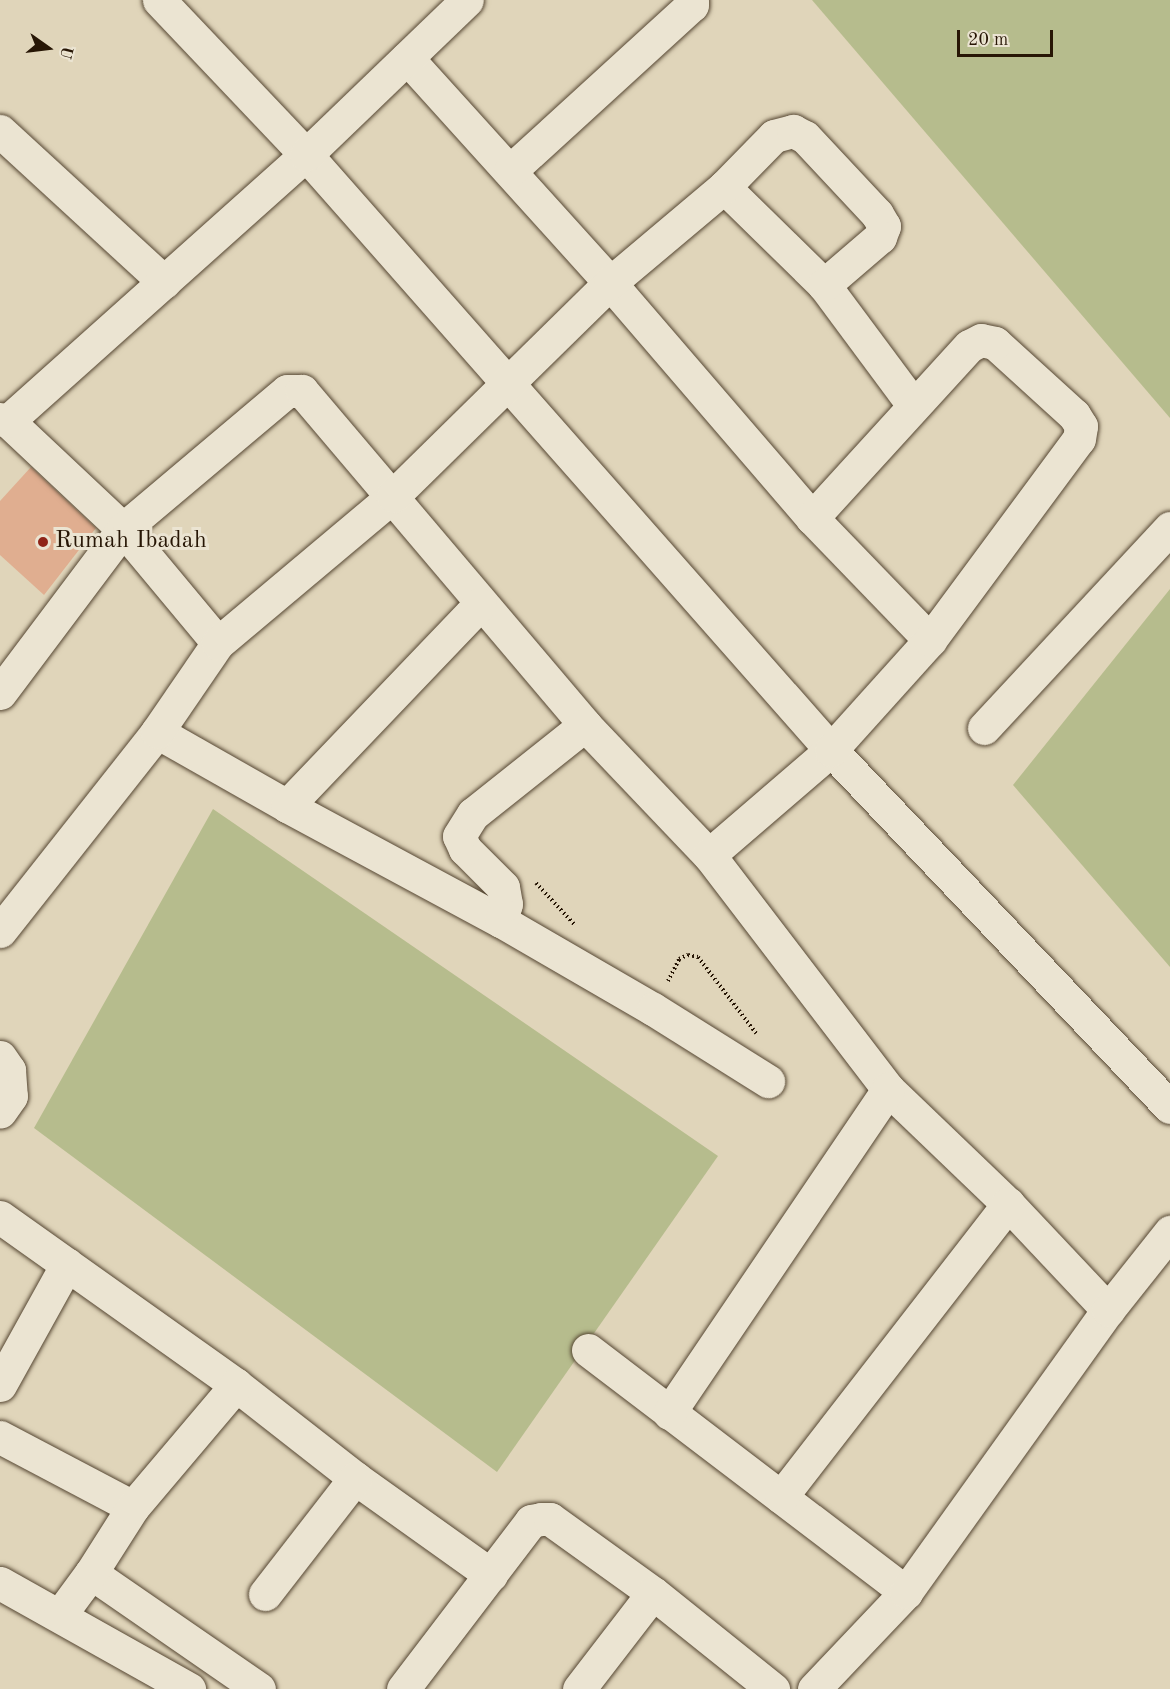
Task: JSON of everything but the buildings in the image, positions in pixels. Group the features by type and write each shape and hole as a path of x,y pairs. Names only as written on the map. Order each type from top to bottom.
{"street":[{"path":"159,0 306,155 831,750 1170,1107"},
{"path":"218,643 123,529 4,420 165,282 306,155 467,0"},
{"path":"510,171 692,5 692,0"},
{"path":"407,58 610,283 813,518 930,640"},
{"path":"0,131 165,282"},
{"path":"0,931 157,732 218,643 393,496 610,283 724,187 774,136 794,131 805,137 877,214 884,226 880,237 824,285"},
{"path":"724,187 824,285 913,405"},
{"path":"709,855 831,750 930,640 1079,439 1081,426 1074,415 995,343 981,340 969,346 913,405 813,518"},
{"path":"0,693 123,529 290,389 306,394 393,496 480,604 585,725 709,855 888,1089 1008,1204 1108,1310"},
{"path":"984,728 1170,528"},
{"path":"287,806 480,604"},
{"path":"501,921 506,913 503,886 465,849 459,836 473,814 585,725"},
{"path":"157,732 287,806 501,921 654,1009 768,1081"},
{"path":"0,1057 9,1070 11,1096 0,1113"},
{"path":"669,1413 888,1089"},
{"path":"781,1497 1008,1204"},
{"path":"0,1217 236,1385 355,1478 491,1575"},
{"path":"814,1689 906,1592 1108,1310 1170,1232"},
{"path":"0,1385 67,1264"},
{"path":"588,1350 906,1592"},
{"path":"60,1615 91,1573 132,1507 236,1385"},
{"path":"0,1437 132,1507"},
{"path":"265,1594 355,1478"},
{"path":"404,1689 531,1521 550,1519 653,1593 773,1689"},
{"path":"91,1573 259,1689"},
{"path":"0,1583 189,1689"},
{"path":"579,1689 653,1593"}],"path":[{"path":"536,882 575,924"},
{"path":"654,1009 679,959 688,955 698,957 766,1046 768,1081"}],"green space":[{"path":"812,0 1170,0 1170,418"},
{"path":"1170,589 1170,967 1013,785"},
{"path":"213,809 718,1156 497,1472 34,1128"}],"place":[{"name":"Rumah Ibadah","path":"43,542"}]}
